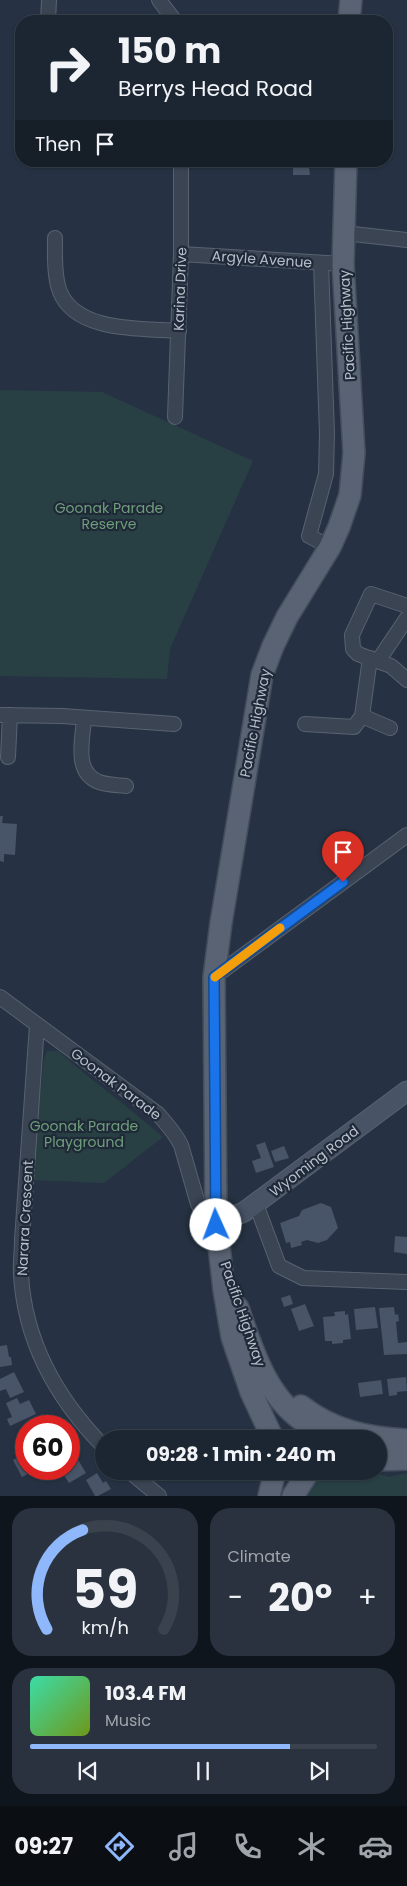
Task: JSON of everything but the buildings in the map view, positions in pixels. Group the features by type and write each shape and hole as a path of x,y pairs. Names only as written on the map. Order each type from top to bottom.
{"main road":[{"path":"350,15 351,0"},
{"name":"Pacific Highway","path":"269,1430 251,1392 232,1337 216,1219 214,977 220,923 262,675 272,646 287,617 330,547 350,495 354,453 343,264 346,167"},
{"name":"Pacific Highway","path":"219,1243 232,1291 266,1378 278,1400 315,1430"},
{"path":"252,1346 285,1391 298,1404 318,1418 340,1429 357,1434 407,1442"},
{"path":"285,1430 295,1425 306,1425 314,1430"},
{"path":"387,1446 407,1442"},
{"path":"387,1460 407,1459"},
{"path":"269,1496 273,1480"},
{"path":"293,1496 303,1480"}],"street":[{"path":"48,15 49,0"},
{"path":"159,0 170,15"},
{"name":"Karina Drive","path":"175,416 181,254 181,167"},
{"path":"344,233 407,240"},
{"path":"55,238 55,264 60,292 69,305 80,315 102,325 179,331"},
{"name":"Argyle Avenue","path":"181,254 343,264"},
{"path":"320,263 326,474 309,536 330,547"},
{"path":"407,606 371,594 354,629 351,640 355,652 391,666 407,680"},
{"path":"306,724 354,726 362,716 374,659 407,618"},
{"path":"8,757 5,715 174,724"},
{"path":"362,716 390,728"},
{"path":"84,718 82,760 85,771 94,780 126,786"},
{"path":"214,977 407,835"},
{"name":"Goonak Parade","path":"0,997 158,1114 166,1122 177,1136 181,1145 198,1204 206,1214 216,1219"},
{"name":"Narara Crescent","path":"37,1025 21,1275 30,1328 56,1389 95,1437"},
{"name":"Wyoming Road","path":"216,1219 235,1217 256,1204 407,1091"},
{"path":"256,1204 279,1266 303,1278 407,1282"},
{"path":"140,1480 159,1496"}],"green space":[{"name":"Goonak Parade Reserve","path":"0,390 102,392 253,461 170,649 167,679 0,676"},
{"name":"Goonak Parade Playground","path":"47,1051 58,1051 163,1137 104,1183 31,1180 44,1059"},
{"path":"407,1473 407,1496 306,1496 317,1480 387,1480 387,1476"}],"slow traffic":[{"path":"215,977 280,928"}],"route":[{"path":"216,1225 214,977 343,882"}]}
